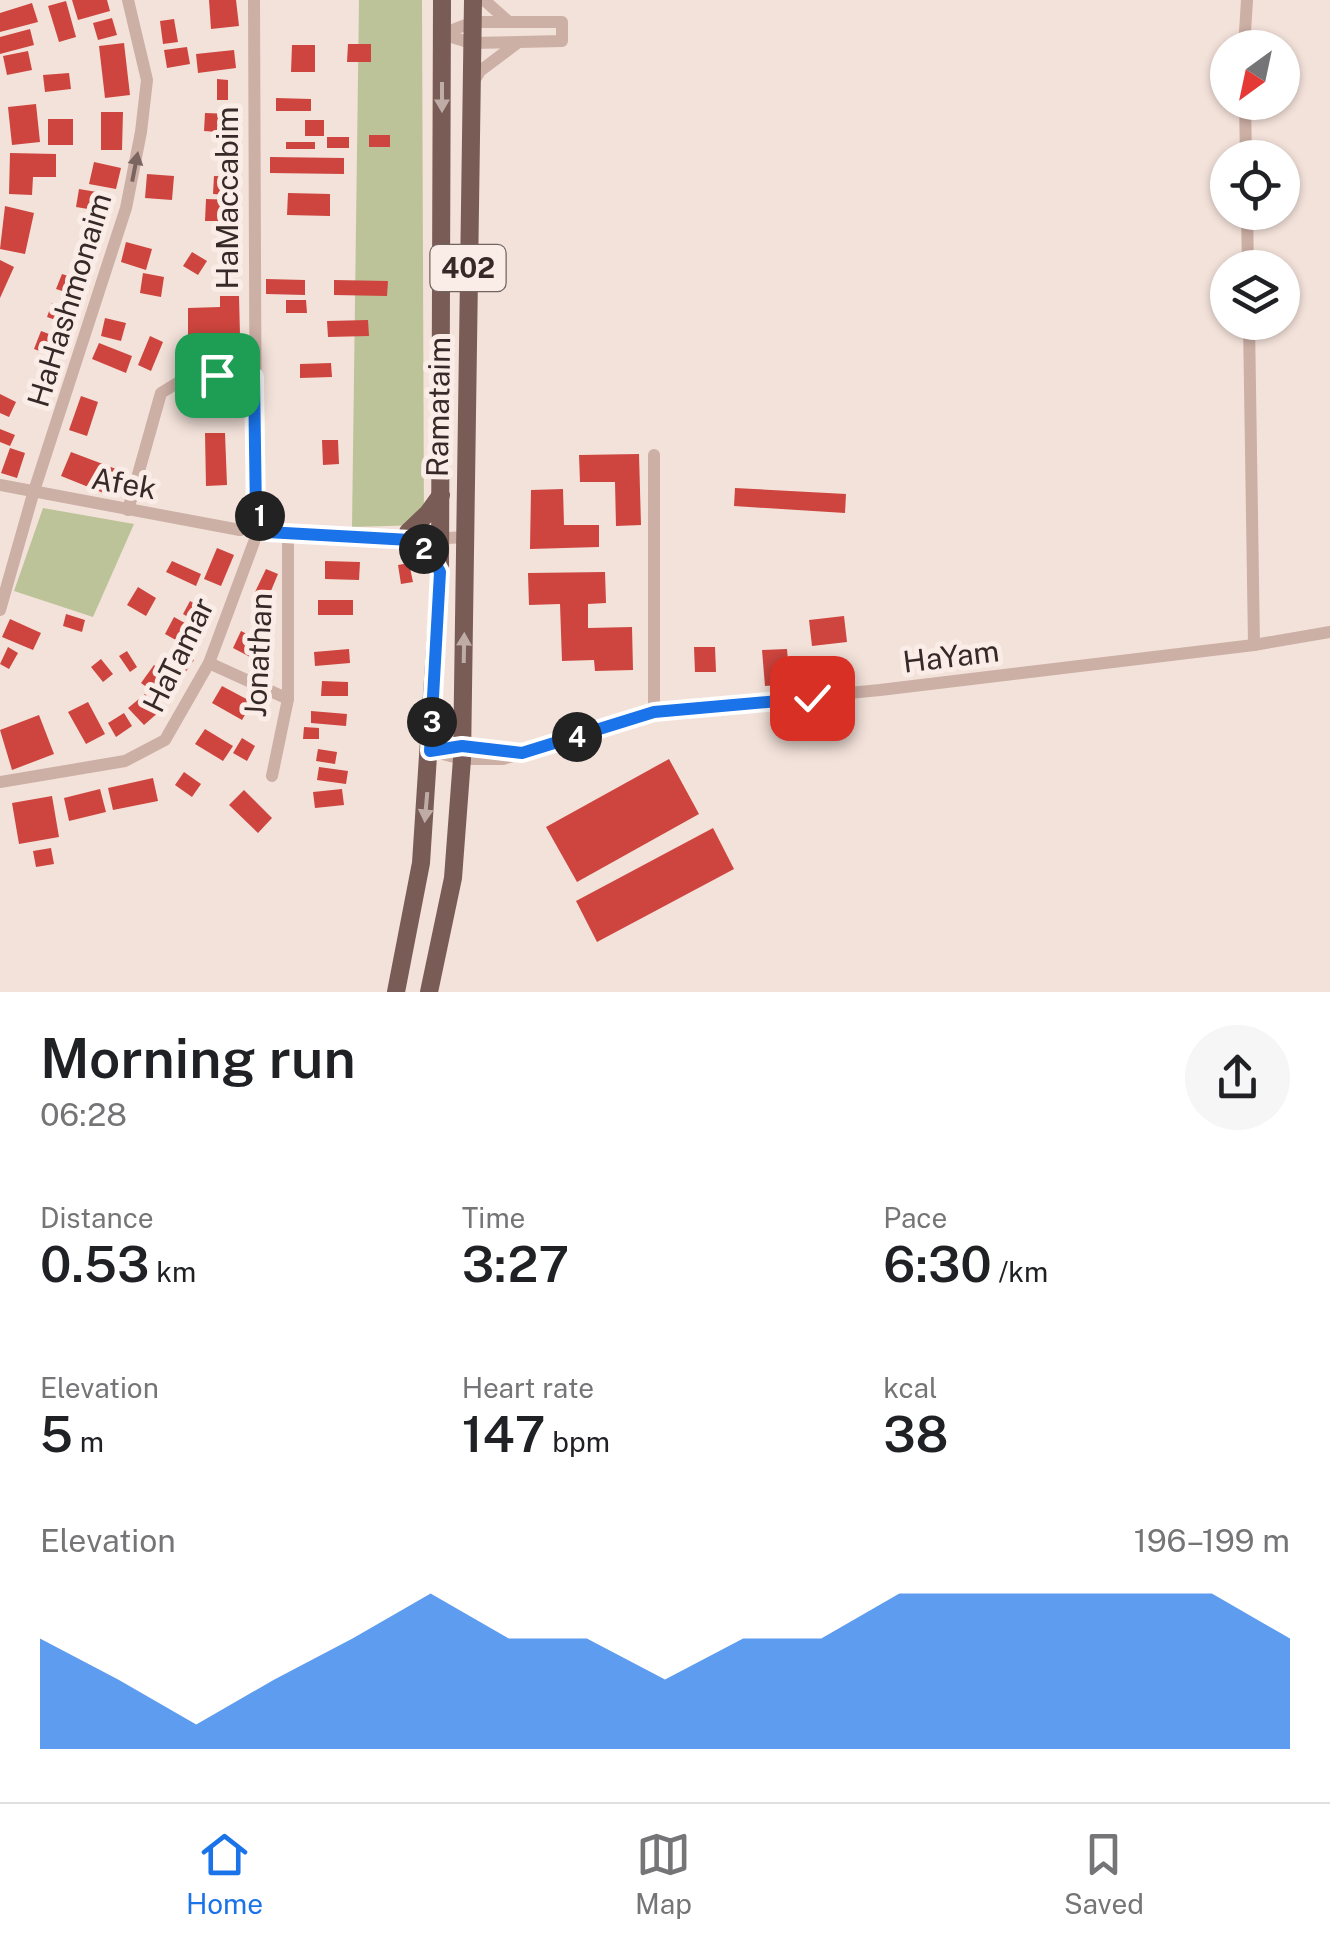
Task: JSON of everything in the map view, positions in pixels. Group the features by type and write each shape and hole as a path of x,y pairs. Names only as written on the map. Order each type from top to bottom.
{"main road":[{"name":"Ramataim","path":"396,992 421,863 440,572 442,0"},
{"name":"Ramataim","path":"428,992 453,878 462,752 470,43 474,0"},
{"path":"440,572 430,554 409,536 441,494"}],"street":[{"name":"HaHashmonaim","path":"0,610 33,494 126,208 136,163 147,80 128,0"},
{"name":"HaMaccabim","path":"254,0 256,515"},
{"path":"484,0 509,22"},
{"path":"1246,30 1248,0"},
{"path":"473,22 562,22 562,41 470,43 442,34 473,22"},
{"path":"470,91 480,71 518,43"},
{"path":"1248,340 1254,645"},
{"path":"128,510 161,393 187,377 254,377"},
{"path":"654,455 654,712"},
{"name":"Afek","path":"0,486 240,530"},
{"path":"256,515 264,520 267,532 254,542 243,537 240,530 244,518 256,515"},
{"path":"267,532 288,536 466,537"},
{"name":"Jonathan","path":"272,776 288,699 288,536"},
{"name":"HaTamar","path":"0,782 125,761 165,740 209,663 254,542"},
{"name":"HaYam","path":"430,751 522,753 654,712 849,694 1254,645 1330,632"},
{"path":"209,663 288,699"}],"green space":[{"path":"359,0 422,0 424,525 352,527"},
{"path":"43,508 134,524 93,617 14,591"}],"building":[{"path":"72,0 107,0 110,11 78,20"},
{"path":"209,0 236,0 239,26 211,29"},
{"path":"66,1 76,37 59,42 48,6"},
{"path":"32,3 38,22 0,32 0,13"},
{"path":"112,18 117,35 98,40 93,23"},
{"path":"174,19 178,42 163,44 160,21"},
{"path":"30,29 34,45 0,54 0,37"},
{"path":"124,43 130,95 105,98 99,46"},
{"path":"348,44 371,44 371,62 347,62"},
{"path":"292,45 315,45 315,72 291,72"},
{"path":"187,47 190,64 167,68 164,50"},
{"path":"234,50 236,68 198,73 196,54"},
{"path":"28,51 32,70 7,75 3,56"},
{"path":"69,73 71,89 45,92 43,75"},
{"path":"217,79 228,80 228,100 217,100"},
{"path":"276,98 311,99 311,111 276,111"},
{"path":"36,104 40,142 12,145 8,107"},
{"path":"101,112 123,112 122,150 101,150"},
{"path":"205,113 232,114 231,133 204,131"},
{"path":"48,119 73,119 73,145 48,145"},
{"path":"305,120 324,120 324,136 305,136"},
{"path":"369,135 390,135 390,147 369,147"},
{"path":"327,137 349,137 349,148 327,148"},
{"path":"225,139 238,139 238,168 225,168"},
{"path":"286,142 315,142 315,149 286,149"},
{"path":"10,153 56,154 56,177 33,177 32,195 9,194"},
{"path":"270,157 344,158 344,174 270,173"},
{"path":"94,162 121,168 116,189 89,184"},
{"path":"147,174 174,176 172,200 145,198"},
{"path":"214,176 240,177 240,196 213,194"},
{"path":"79,189 103,193 100,211 76,207"},
{"path":"288,193 330,194 330,216 287,215"},
{"path":"206,199 236,200 235,221 205,221"},
{"path":"5,206 34,213 25,254 0,249"},
{"path":"126,242 152,249 146,270 121,262"},
{"path":"192,252 207,261 198,275 183,266"},
{"path":"0,260 14,267 0,298"},
{"path":"143,273 164,277 161,297 140,293"},
{"path":"62,274 80,280 75,295 56,289"},
{"path":"266,279 305,280 305,295 266,294"},
{"path":"334,280 388,281 387,296 334,295"},
{"path":"220,296 239,296 240,335 188,336 188,308 220,307"},
{"path":"286,300 306,300 307,313 286,313"},
{"path":"52,303 72,310 67,324 47,317"},
{"path":"105,318 126,323 121,341 101,336"},
{"path":"368,320 369,336 328,337 327,321"},
{"path":"41,331 65,340 59,358 34,349"},
{"path":"150,336 163,342 151,371 138,365"},
{"path":"99,343 132,356 126,373 92,359"},
{"path":"331,363 332,377 300,378 300,364"},
{"path":"0,394 16,402 9,417 0,413"},
{"path":"81,396 98,402 87,436 69,430"},
{"path":"0,429 15,435 10,446 0,442"},
{"path":"205,433 225,433 227,485 206,486"},
{"path":"322,440 338,440 339,464 323,465"},
{"path":"10,448 25,453 17,478 1,473"},
{"path":"71,452 116,469 106,494 61,476"},
{"path":"639,454 641,525 616,526 615,482 580,482 579,455"},
{"path":"735,488 846,494 845,513 734,506"},
{"path":"563,489 564,525 599,525 599,547 530,549 531,490"},
{"path":"217,548 234,555 221,586 204,579"},
{"path":"172,561 201,574 196,586 166,572"},
{"path":"325,561 360,562 359,580 325,579"},
{"path":"409,563 413,582 401,584 398,565"},
{"path":"266,569 278,574 268,598 255,592"},
{"path":"605,572 606,603 588,604 588,628 632,627 633,670 595,671 594,660 562,661 560,604 529,605 528,573"},
{"path":"138,587 156,598 146,616 127,605"},
{"path":"318,600 353,600 353,615 318,615"},
{"path":"190,601 207,611 200,624 183,614"},
{"path":"66,614 85,620 82,632 63,626"},
{"path":"844,616 847,642 812,646 809,620"},
{"path":"174,617 201,632 192,649 165,634"},
{"path":"10,619 41,633 33,650 2,637"},
{"path":"241,631 263,642 254,659 233,648"},
{"path":"8,647 18,653 9,669 0,664"},
{"path":"175,647 194,660 182,677 163,663"},
{"path":"694,647 715,647 716,672 695,672"},
{"path":"349,649 350,663 315,666 314,652"},
{"path":"787,649 790,684 765,686 762,650"},
{"path":"127,651 137,667 130,672 119,656"},
{"path":"101,659 113,674 103,682 91,667"},
{"path":"154,665 178,682 164,700 141,683"},
{"path":"322,681 348,682 348,696 321,696"},
{"path":"222,686 252,702 242,720 212,703"},
{"path":"145,694 160,711 144,725 128,708"},
{"path":"88,702 105,734 86,744 68,712"},
{"path":"311,711 347,714 346,726 311,723"},
{"path":"124,713 132,726 116,737 108,723"},
{"path":"39,715 54,754 12,770 0,730"},
{"path":"304,727 319,728 319,739 303,739"},
{"path":"205,729 233,746 223,761 195,744"},
{"path":"242,738 255,746 247,761 233,753"},
{"path":"318,749 337,752 335,764 316,761"},
{"path":"669,759 699,814 577,882 546,827"},
{"path":"319,767 348,771 346,784 317,780"},
{"path":"184,772 201,784 192,797 175,785"},
{"path":"153,778 158,801 113,810 108,788"},
{"path":"100,789 106,812 69,821 64,798"},
{"path":"342,789 344,805 315,808 313,792"},
{"path":"244,790 272,818 258,833 229,805"},
{"path":"52,796 59,837 19,844 12,803"},
{"path":"713,828 734,869 597,942 576,901"},
{"path":"51,848 54,864 36,867 33,851"}],"route":[{"path":"217,375 254,377 256,515 266,523 267,532 410,540 435,561 440,572 430,751 462,746 522,753 654,712 812,698"}]}
